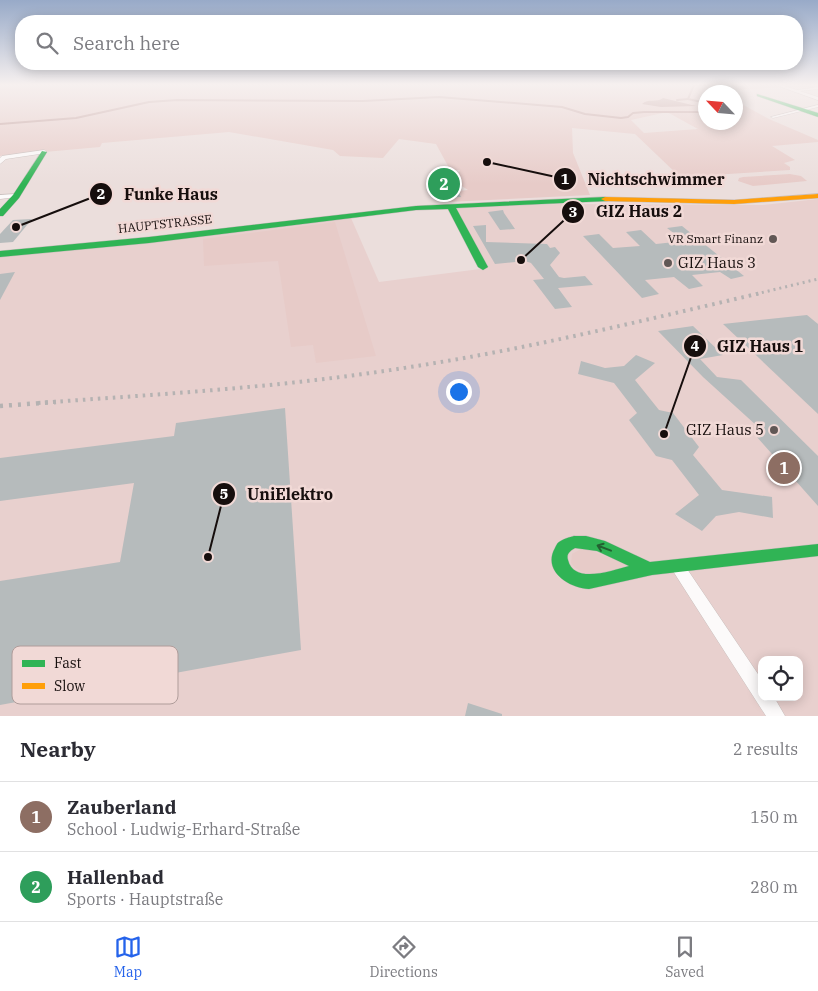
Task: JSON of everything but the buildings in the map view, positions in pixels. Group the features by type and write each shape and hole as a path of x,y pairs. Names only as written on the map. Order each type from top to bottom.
{"street":[{"path":"0,162 4,157 44,152"},
{"path":"0,214 16,196 44,152"},
{"path":"0,197 16,196"},
{"name":"HAUPTSTRASSE","path":"0,254 409,209 600,199 734,202 818,196"},
{"path":"451,207 484,267"},
{"path":"648,568 608,550 575,540 566,543 560,548 558,556 565,572 581,582 595,581 648,568 678,567 818,550"},
{"path":"678,567 758,688"},
{"path":"766,701 776,716"}],"shaded area":[{"path":"0,117 643,117 631,120 644,133 698,129 743,130 743,117 766,117 818,140 818,142 772,146 795,160 784,163 790,167 790,170 680,177 635,134 572,128 573,153 590,195 447,202 445,198 460,197 458,191 468,190 457,183 453,176 457,176 460,170 440,170 438,167 448,166 436,144 399,139 383,158 340,156 333,150 229,132 102,143 100,147 0,156"},
{"path":"677,117 698,117 698,129"},
{"path":"790,174 801,176 807,181 753,186 738,181 739,178 743,177"},
{"path":"818,199 818,716 0,716 0,255 37,252 35,254 351,218 379,282 480,269 448,208 559,204 763,205"},
{"path":"335,222 376,356 316,363 313,345 291,347 278,261 204,266 203,239"},
{"path":"581,549 587,549 628,565 598,574 583,572 576,569 571,563 572,554"}],"waterway":[{"path":"0,124 79,117"},
{"path":"616,117 625,117"}],"railway":[{"path":"756,294 818,279"},
{"path":"38,403 271,385 364,374 454,360 542,343 761,293"},
{"path":"0,406 56,402"}],"traffic: fast":[{"path":"0,214 16,196 44,152"},
{"path":"0,254 149,240 416,208 605,199"},
{"path":"451,207 483,267"},
{"path":"648,568 614,551 586,542 574,542 565,546 559,556 562,567 568,575 583,582 589,582 652,568 818,550"}],"traffic: slow":[{"path":"605,199 734,202 818,196"}],"place":[{"name":"Nichtschwimmer","path":"487,162"},
{"name":"Hallenbad","path":"444,184"},
{"name":"Funke Haus","path":"16,227"},
{"name":"VR Smart Finanz","path":"773,239"},
{"name":"GIZ Haus 2","path":"521,260"},
{"name":"GIZ Haus 3","path":"668,263"},
{"name":"GIZ Haus 5","path":"774,430"},
{"name":"GIZ Haus 1","path":"664,434"},
{"name":"Zauberland","path":"784,468"},
{"name":"UniElektro","path":"208,557"}]}
